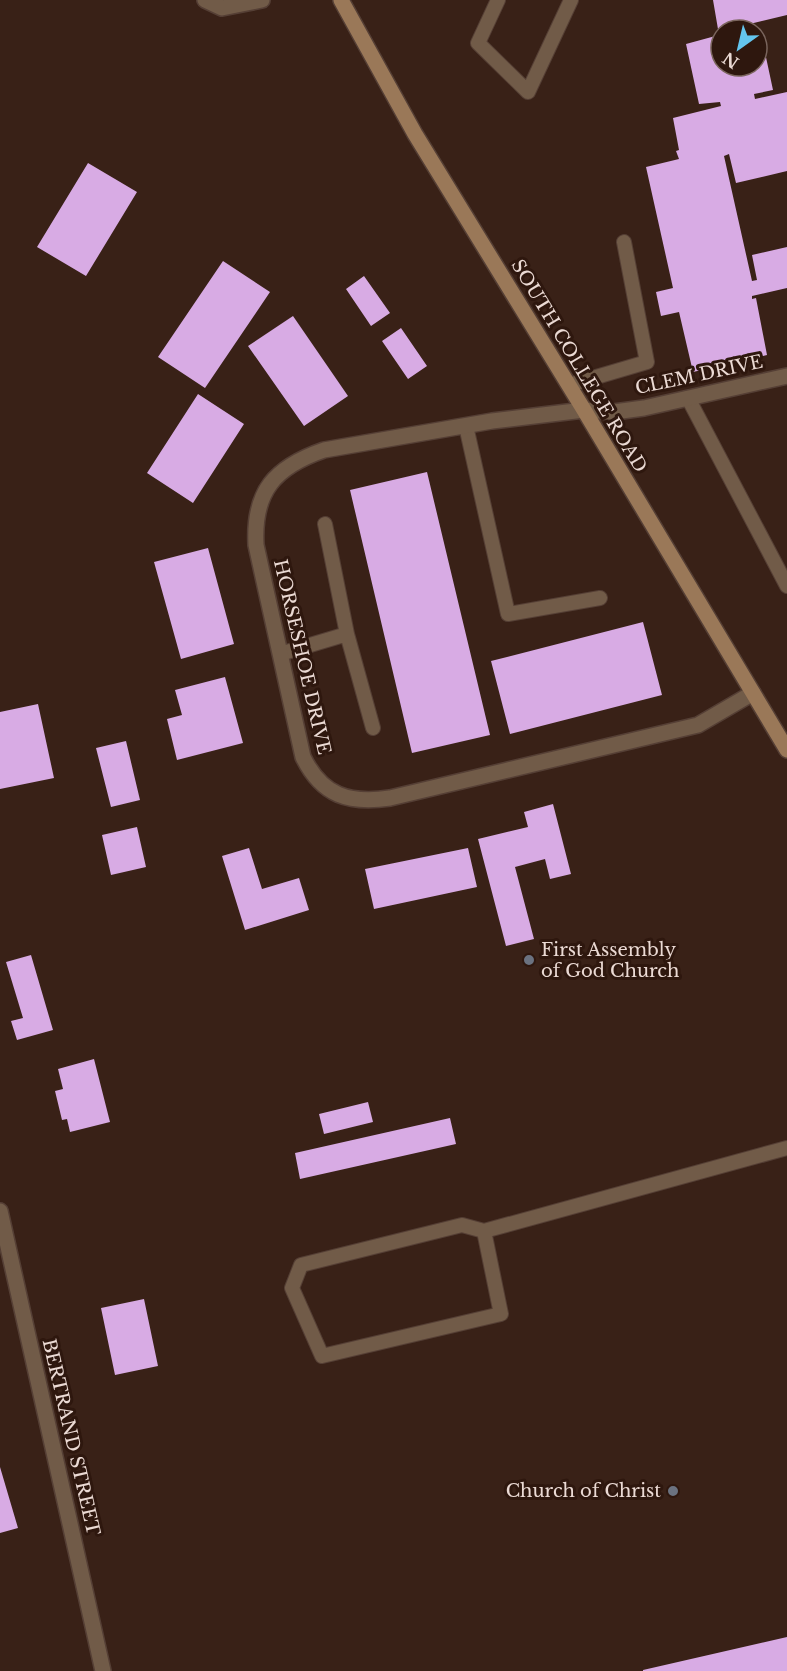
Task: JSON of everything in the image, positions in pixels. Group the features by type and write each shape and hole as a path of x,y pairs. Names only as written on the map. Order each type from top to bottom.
{"main road":[{"name":"SOUTH COLLEGE ROAD","path":"341,0 415,134 584,410 787,750"}],"street":[{"path":"205,0 222,8 262,0"},
{"name":"CLEM DRIVE","path":"584,410 614,412 644,408 787,376"},
{"name":"HORSESHOE DRIVE","path":"584,410 466,426 324,450 299,458 272,481 260,504 255,529 256,545 303,757 309,768 331,792 348,799 359,801 390,798 698,725 753,693"},
{"name":"BERTRAND STREET","path":"0,1211 103,1671"}],"lane":[{"path":"498,0 478,43 528,92 571,0"},
{"path":"569,386 647,362 624,242"},
{"path":"688,398 787,586"},
{"path":"466,426 508,614 600,598"},
{"path":"326,524 347,634 373,728"},
{"path":"280,654 347,634"},
{"path":"484,1231 501,1314 322,1356 292,1288 301,1265 462,1225 484,1231 787,1148"}],"building":[{"path":"713,0 787,0 787,15 769,19 716,18"},
{"path":"709,38 709,78 769,78 769,71 773,90 754,94 755,99 787,92 787,171 736,183 729,154 724,156 752,281 757,280 752,255 787,247 787,288 752,296 752,299 756,298 767,355 693,372 679,312 661,316 656,292 673,288 646,167 679,159 676,151 679,150 673,118 721,106 720,102 699,104 686,44"},
{"path":"88,163 137,192 86,276 37,247"},
{"path":"223,261 270,292 205,388 158,357"},
{"path":"364,276 390,313 371,326 346,289"},
{"path":"293,316 348,396 304,426 248,346"},
{"path":"401,328 427,366 408,379 382,341"},
{"path":"198,394 244,424 193,503 147,473"},
{"path":"427,472 490,735 412,753 350,490"},
{"path":"208,548 234,644 181,659 154,562"},
{"path":"643,622 662,695 510,734 491,661"},
{"path":"225,677 243,743 177,760 167,719 182,715 175,690"},
{"path":"38,704 54,778 0,789 0,712"},
{"path":"126,741 140,800 111,807 96,748"},
{"path":"553,804 571,874 550,879 545,859 515,867 534,939 506,946 478,839 528,827 524,812"},
{"path":"137,827 146,867 111,875 102,835"},
{"path":"249,848 262,889 299,878 309,910 245,930 222,856"},
{"path":"468,848 477,887 374,909 365,869"},
{"path":"31,955 53,1030 17,1040 11,1021 23,1018 6,962"},
{"path":"94,1059 110,1122 70,1132 67,1119 62,1120 55,1091 63,1089 58,1069"},
{"path":"368,1102 373,1122 324,1134 319,1114"},
{"path":"450,1118 456,1144 300,1179 295,1153"},
{"path":"144,1299 158,1366 115,1375 101,1308"},
{"path":"0,1467 18,1528 0,1533"},
{"path":"787,1637 787,1671 643,1671 643,1670"}],"place":[{"name":"First Assembly of God Church","path":"529,960"},
{"name":"Church of Christ","path":"673,1491"}]}
